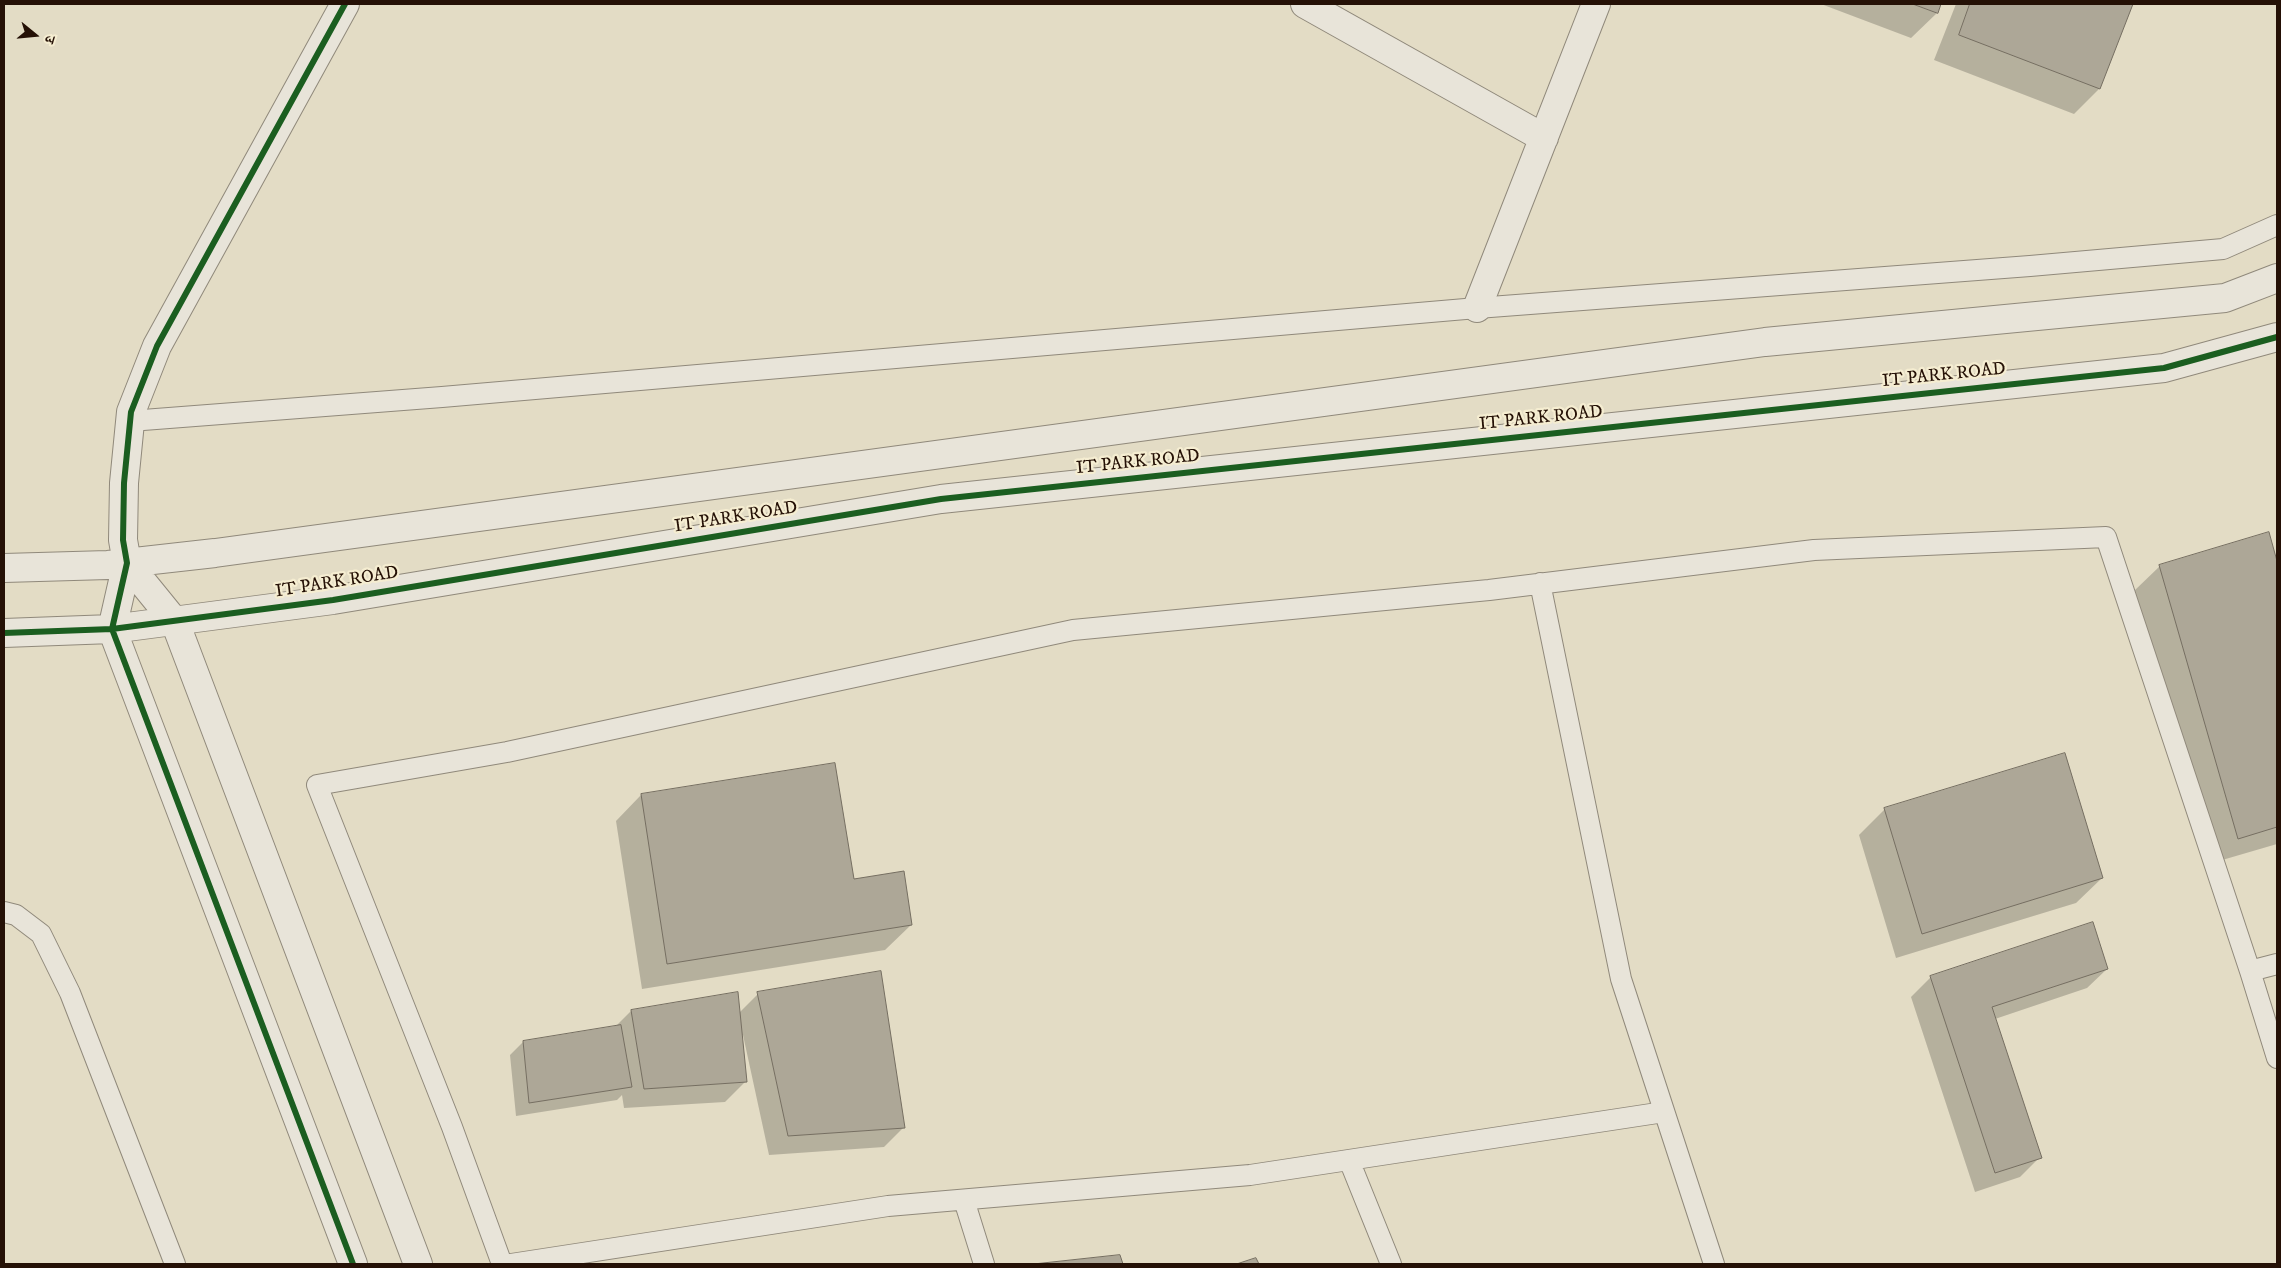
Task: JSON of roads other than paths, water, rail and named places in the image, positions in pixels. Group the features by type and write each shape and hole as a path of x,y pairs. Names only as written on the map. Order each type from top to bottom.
{"street":[{"path":"345,4 157,346 131,412 124,483 123,540 127,563 112,629 353,1264"},
{"path":"1305,4 1544,138"},
{"path":"1478,308 1596,4"},
{"name":"IT PARK ROAD","path":"4,568 127,563 215,553 1765,342 2225,298 2277,278"},
{"name":"IT PARK ROAD","path":"4,633 112,629 334,600 941,499 2164,368 2277,337"},
{"path":"127,563 175,622 418,1264"}],"lane":[{"path":"130,421 442,397 1478,308 2030,266 2224,249 2277,225"},
{"path":"502,1264 452,1127 317,785 507,752 1072,630 1540,584 1814,550 2106,537 2277,1058"},
{"path":"1540,584 1621,979 1714,1264"},
{"path":"4,912 16,915 41,934 70,993 175,1264"},
{"path":"2250,971 2277,964"},
{"path":"511,1264 888,1206 1250,1175 1664,1112"},
{"path":"1348,1160 1391,1264"},
{"path":"964,1200 984,1264"}]}
